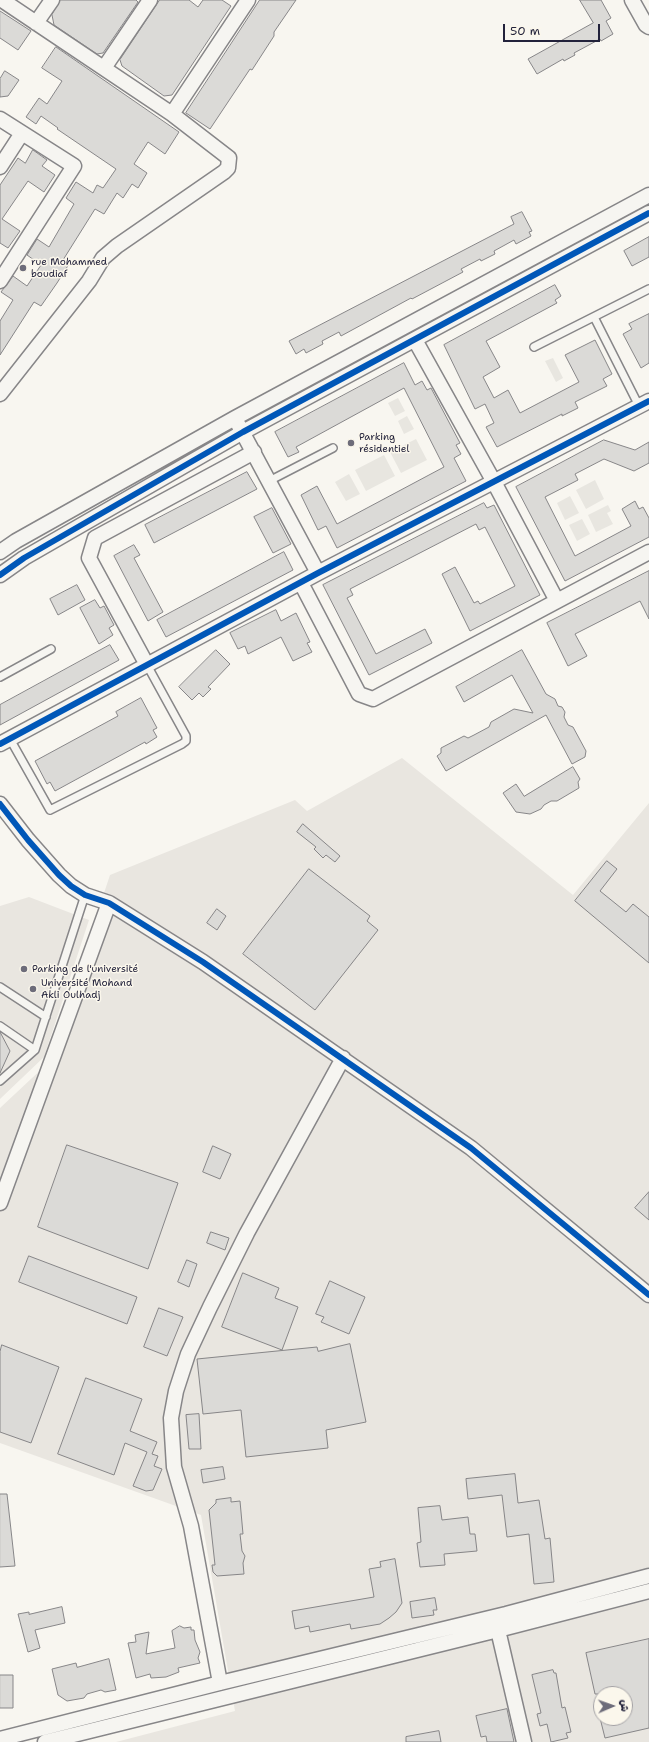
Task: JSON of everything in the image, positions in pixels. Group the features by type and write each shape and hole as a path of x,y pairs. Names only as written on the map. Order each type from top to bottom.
{"street":[{"path":"0,394 89,281 103,258 228,168 229,158 172,114 2,0"},
{"path":"36,22 52,0"},
{"path":"104,68 150,0"},
{"path":"172,114 248,0"},
{"path":"632,0 646,25 649,26"},
{"path":"0,119 74,166 0,281"},
{"path":"0,167 22,133"},
{"path":"0,552 16,541 235,418 649,195"},
{"path":"0,575 24,558 243,432 649,213"},
{"path":"415,340 494,482 557,601"},
{"path":"5,742 318,573 644,403"},
{"path":"235,418 318,573"},
{"path":"147,665 89,558 95,538 254,452"},
{"path":"301,583 359,694 373,699 649,552"},
{"path":"0,804 28,840 59,875 71,886 85,895 109,903 203,962 471,1148 649,1294"},
{"path":"0,1203 109,903"},
{"path":"220,1683 191,1526 174,1467 171,1418 176,1391 188,1354 247,1233 343,1058"},
{"path":"0,1739 220,1683 506,1614 649,1576"},
{"path":"45,1742 498,1630 649,1591"},
{"path":"498,1630 524,1742"}],"lane":[{"path":"534,348 649,289"},
{"path":"594,317 644,403"},
{"path":"270,481 333,448"},
{"path":"0,677 51,650"},
{"path":"5,742 50,810 182,744 186,741 186,736 147,665"},
{"path":"0,1081 35,1050 85,895"},
{"path":"0,987 46,1016"},
{"path":"0,1026 35,1050"}],"shaded area":[{"path":"553,358 563,378 556,382 545,361"},
{"path":"398,398 405,411 395,416 388,403"},
{"path":"407,416 414,429 404,434 398,421"},
{"path":"416,439 427,460 401,473 390,452"},
{"path":"384,455 395,476 366,491 355,470"},
{"path":"349,474 360,494 346,501 335,482"},
{"path":"595,480 604,499 586,509 576,490"},
{"path":"570,496 579,513 565,520 557,503"},
{"path":"608,505 611,511 607,513 613,524 596,532 588,515"},
{"path":"582,519 590,534 577,541 569,525"},
{"path":"402,758 573,895 649,803 649,1742 116,1742 235,1711 201,1515 0,1443 0,1108 47,1064 110,875 295,800 307,811"},
{"name":"Université Mohand Akli Oulhadj","path":"29,897 89,920 44,1057 0,1099 0,906"}],"building":[{"path":"60,0 136,0 138,2 103,53 97,54 54,25 52,15"},
{"path":"160,0 189,0 198,7 203,0 222,0 231,6 172,95 164,96 122,66 120,60"},
{"path":"260,0 296,0 274,32 274,36 252,70 250,69 210,129 186,113"},
{"path":"580,0 601,0 611,18 606,21 613,34 601,41 600,39 574,53 575,55 564,61 563,59 537,74 528,59 593,23"},
{"path":"0,11 31,31 18,50 0,38"},
{"path":"56,47 179,132 165,154 148,142 134,164 147,173 138,188 132,184 123,198 117,193 104,214 95,209 63,260 69,264 57,283 41,306 34,302 0,355 0,321 13,300 1,292 13,276 27,286 41,265 27,255 37,239 49,247 74,204 66,198 76,182 93,193 97,185 103,188 116,169 57,129 58,128 41,116 36,124 26,117 39,98 47,104 62,81 42,68"},
{"path":"5,71 19,80 8,96 0,97 0,79"},
{"path":"33,150 47,160 42,166 55,175 44,192 28,181 2,219 20,231 8,248 0,243 0,185 18,158 25,163"},
{"path":"522,212 532,231 529,232 531,236 516,244 514,240 494,251 495,254 481,261 480,259 461,269 463,272 341,336 339,332 322,341 323,344 306,353 304,349 296,354 289,341 514,224 511,217"},
{"path":"649,237 649,257 632,266 624,251"},
{"path":"555,285 561,296 555,300 557,303 486,341 500,367 483,377 494,398 508,390 520,413 579,382 565,355 595,340 612,374 603,379 607,386 575,402 578,408 562,416 562,414 497,447 486,427 494,423 485,404 475,409 444,345"},
{"path":"649,314 649,363 641,368 623,334 632,329 629,324"},
{"path":"404,363 415,385 422,381 427,390 431,388 460,443 456,445 461,454 454,458 466,481 337,548 326,526 318,530 301,495 317,486 337,524 444,467 404,388 296,447 299,452 288,457 275,432"},
{"path":"604,440 635,450 649,442 649,463 634,471 604,459 575,474 578,480 545,497 575,556 631,526 622,509 635,501 639,509 643,507 649,518 649,537 565,581 516,487"},
{"path":"247,472 257,489 154,543 145,525"},
{"path":"484,503 487,508 494,505 540,595 470,631 442,574 455,567 474,603 478,601 480,604 515,586 485,527 479,530 476,524 350,589 353,595 347,598 376,654 425,629 432,643 369,675 323,585"},
{"path":"272,508 291,544 273,553 254,517"},
{"path":"134,545 140,555 134,558 163,612 148,621 114,556"},
{"path":"284,552 293,570 166,637 157,620"},
{"path":"649,571 649,619 640,601 575,634 587,656 568,666 547,623"},
{"path":"77,585 85,600 58,615 50,599"},
{"path":"95,600 100,608 104,606 114,625 109,628 113,635 99,644 80,608"},
{"path":"276,610 281,621 296,613 310,642 307,643 312,652 293,661 281,637 248,654 245,646 238,649 230,633"},
{"path":"110,645 119,660 0,725 0,705"},
{"path":"216,650 230,664 208,687 211,689 203,697 199,693 192,700 179,687"},
{"path":"522,650 546,694 555,699 558,706 562,707 565,712 564,717 568,725 573,727 586,751 585,757 572,764 546,715 446,771 437,756 441,753 441,748 464,736 468,738 489,727 491,722 514,709 533,713 512,675 464,702 456,687"},
{"path":"141,698 157,728 153,730 157,737 55,791 50,782 47,784 35,761 118,716 116,712"},
{"path":"573,767 580,779 578,782 579,788 557,801 551,801 544,805 541,809 530,814 516,812 503,793 516,784 524,796"},
{"path":"303,824 340,856 335,862 326,855 323,858 314,849 316,847 297,832"},
{"path":"607,861 617,869 600,891 626,912 633,904 649,917 649,963 575,901"},
{"path":"309,869 370,916 367,921 378,930 315,1010 243,954"},
{"path":"217,909 226,916 217,930 207,923"},
{"path":"0,1032 10,1051 0,1073"},
{"path":"67,1145 178,1183 148,1269 38,1227"},
{"path":"213,1146 231,1154 220,1179 203,1172"},
{"path":"649,1192 649,1220 635,1208"},
{"path":"211,1232 229,1238 225,1250 207,1243"},
{"path":"29,1256 137,1297 127,1324 19,1282"},
{"path":"187,1260 197,1264 189,1287 178,1282"},
{"path":"243,1273 279,1288 275,1298 298,1307 282,1350 222,1327"},
{"path":"330,1281 365,1297 349,1334 321,1322 324,1317 316,1314"},
{"path":"159,1308 183,1317 167,1356 144,1347"},
{"path":"350,1344 366,1422 326,1430 328,1448 246,1457 241,1410 203,1414 197,1359 317,1347 318,1351"},
{"path":"2,1345 59,1367 31,1443 0,1432 0,1352"},
{"path":"86,1378 142,1399 130,1431 157,1442 152,1454 158,1456 154,1466 162,1469 153,1490 146,1491 133,1486 147,1452 125,1443 114,1475 58,1454"},
{"path":"199,1414 201,1449 189,1449 186,1415"},
{"path":"223,1467 225,1479 203,1483 201,1470"},
{"path":"515,1474 518,1503 539,1500 545,1539 550,1538 554,1582 534,1584 529,1534 507,1537 502,1495 468,1499 466,1479"},
{"path":"0,1494 7,1494 15,1566 0,1567"},
{"path":"231,1498 231,1502 240,1501 243,1534 240,1534 242,1551 245,1556 243,1563 244,1574 217,1576 213,1572 212,1565 215,1565 209,1510 216,1503 216,1500"},
{"path":"440,1506 442,1520 468,1517 470,1534 475,1534 477,1551 444,1554 445,1565 420,1567 417,1543 421,1542 418,1508"},
{"path":"395,1559 402,1603 396,1612 389,1618 380,1624 351,1629 350,1624 310,1632 309,1626 295,1629 292,1611 374,1597 369,1569 381,1567 380,1562"},
{"path":"435,1598 437,1610 433,1610 434,1615 412,1618 410,1602"},
{"path":"62,1607 65,1623 35,1630 40,1648 28,1652 18,1614 29,1612 29,1614"},
{"path":"180,1626 184,1628 191,1627 191,1630 194,1630 195,1640 200,1652 198,1658 200,1663 178,1668 179,1672 166,1677 151,1678 150,1674 136,1678 128,1643 136,1642 135,1635 149,1632 146,1654 175,1648 172,1631"},
{"path":"649,1639 649,1728 605,1738 602,1726 633,1726 633,1686 593,1686 586,1653"},
{"path":"109,1659 116,1690 105,1692 101,1690 87,1694 84,1698 67,1701 58,1695 52,1669 76,1663 77,1667"},
{"path":"553,1670 554,1673 556,1673 562,1708 565,1707 571,1732 566,1733 568,1738 551,1742 547,1724 540,1726 537,1714 541,1713 532,1675"},
{"path":"0,1675 13,1675 13,1708 0,1708"},
{"path":"507,1709 514,1742 487,1742 486,1736 481,1737 476,1716"},
{"path":"439,1731 441,1742 406,1742 406,1737"}],"cycle path":[{"path":"0,575 24,558 243,432 649,213"},
{"path":"0,744 318,573 649,401"},
{"path":"0,804 28,840 59,875 71,886 85,895 109,903 203,962 471,1148 649,1295"}],"place":[{"name":"rue Mohammed boudiaf","path":"23,268"},
{"name":"Parking résidentiel","path":"351,443"},
{"name":"Parking de l'université","path":"24,969"},
{"name":"Université Mohand Akli Oulhadj","path":"33,989"}]}
